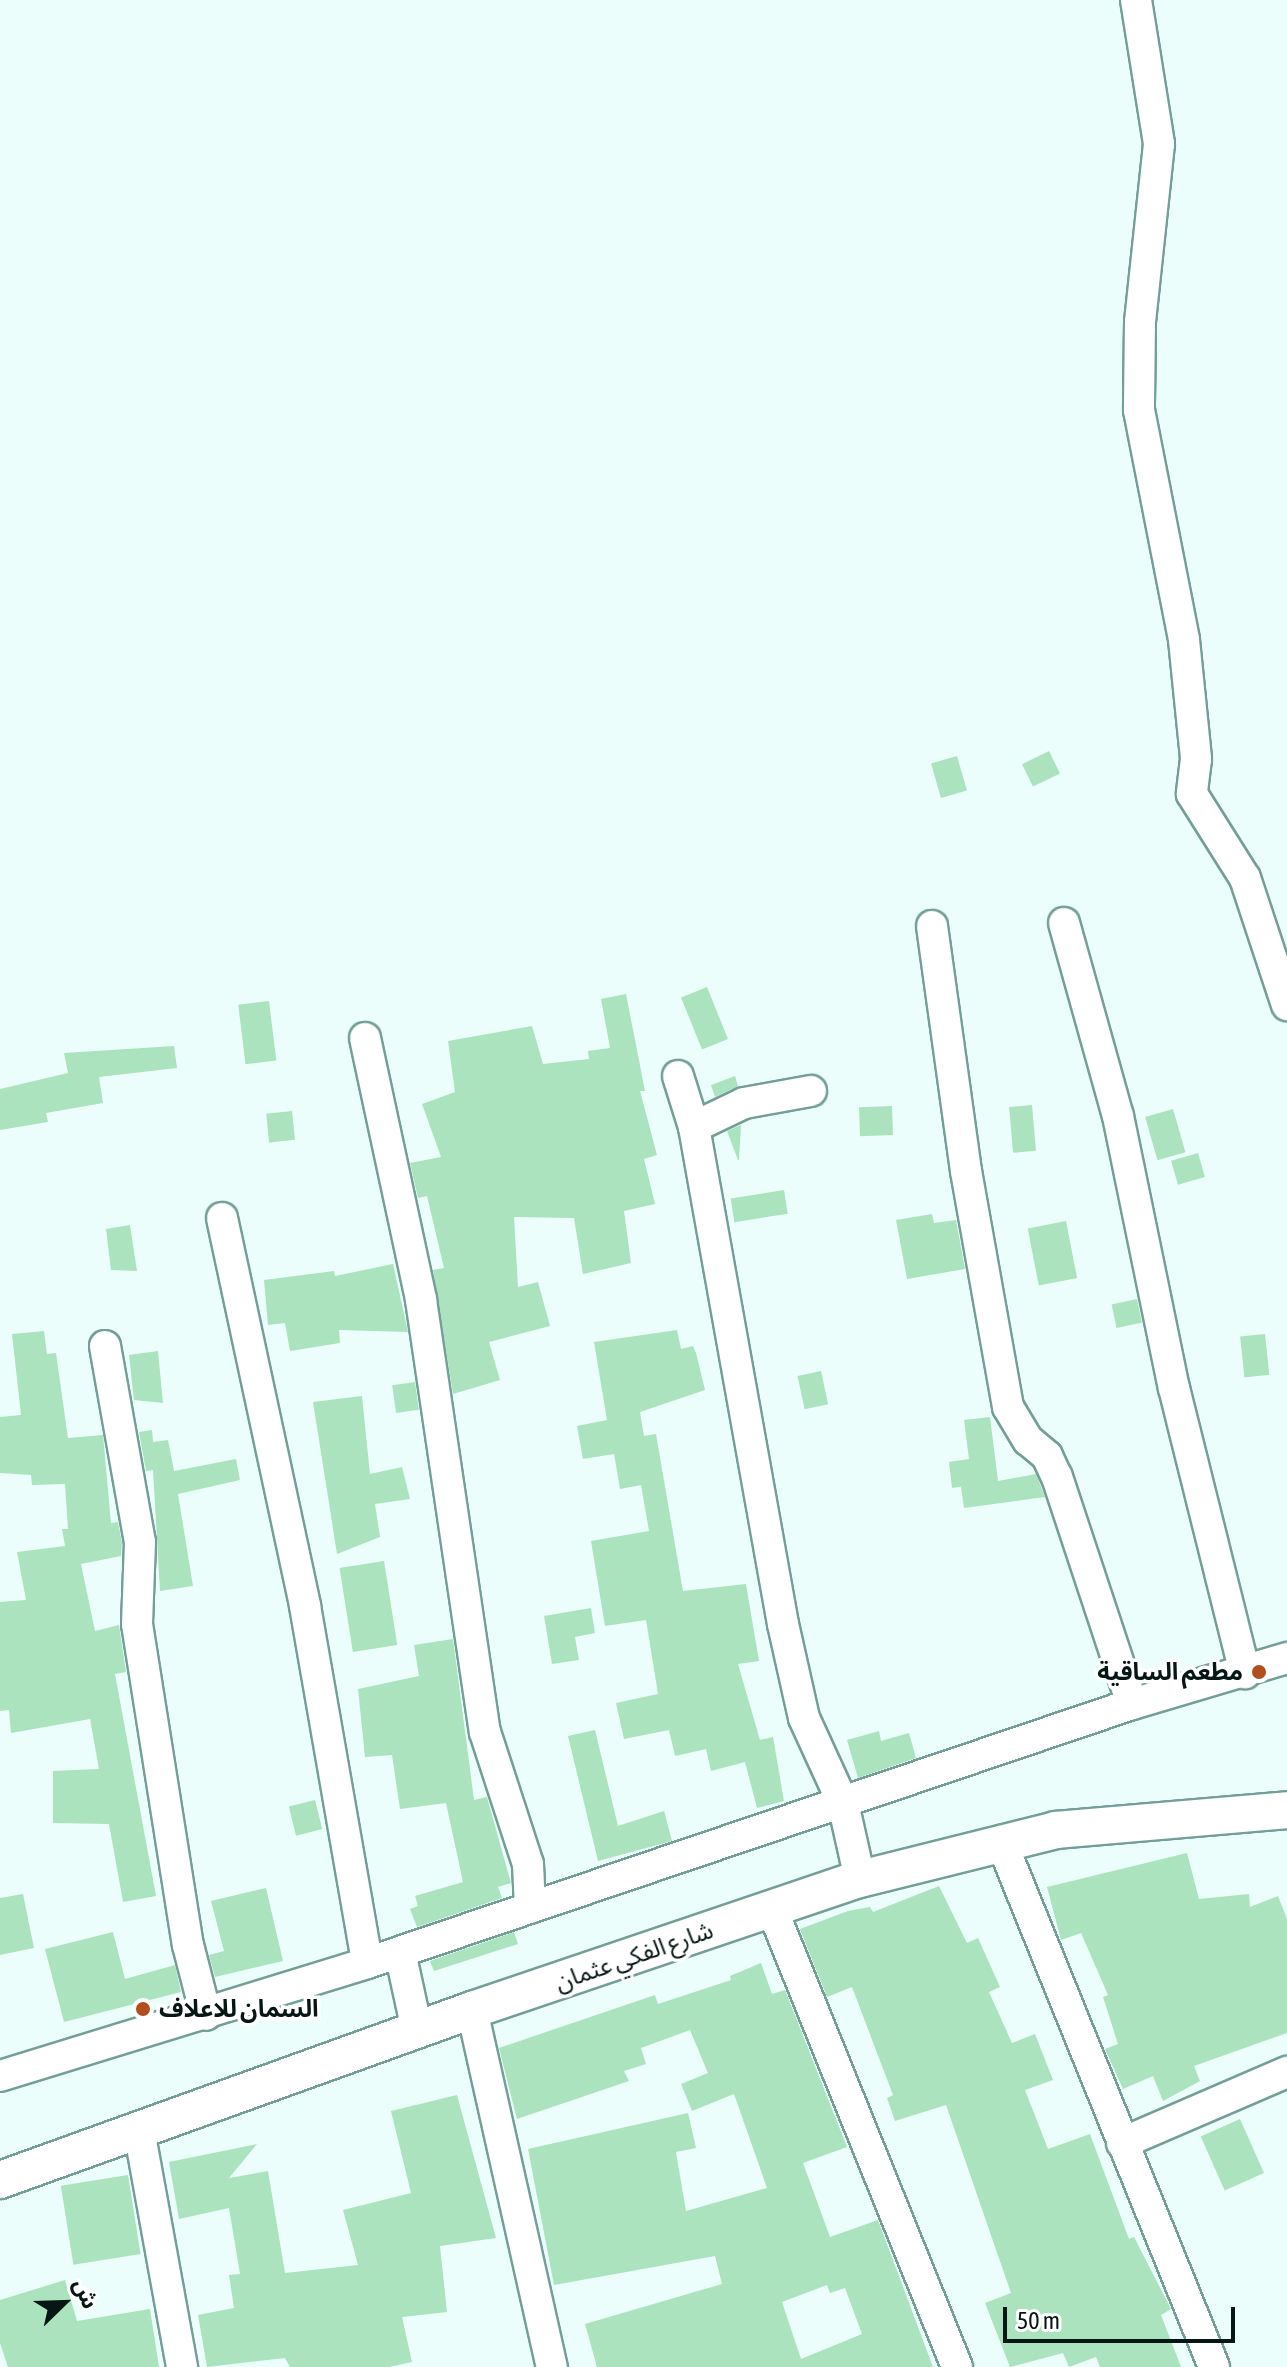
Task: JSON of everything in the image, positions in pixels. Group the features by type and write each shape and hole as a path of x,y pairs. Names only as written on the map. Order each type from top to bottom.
{"street":[{"path":"1136,0 1159,144 1140,322 1139,410 1184,640 1196,759 1192,794 1245,878 1287,1005"},
{"path":"1064,923 1118,1116 1174,1388 1245,1673"},
{"path":"932,926 966,1171 1008,1407 1028,1440 1047,1456 1057,1477 1132,1704"},
{"path":"365,1038 421,1300 485,1732 528,1864 530,1908"},
{"path":"678,1076 694,1127 783,1624 804,1718 843,1803 860,1879"},
{"path":"694,1127 744,1103 811,1091"},
{"path":"222,1218 305,1606 367,1963"},
{"path":"105,1346 140,1542 137,1624 185,1931 206,2015"},
{"path":"0,2076 367,1963 1132,1704 1245,1673 1287,1658"},
{"name":"شارع الفكي عثمان","path":"0,2180 472,2010 860,1879 1001,1841 1151,1819 1287,1810"},
{"path":"1001,1841 1214,2367"},
{"path":"772,1909 957,2367"},
{"path":"400,1952 417,2030"},
{"path":"472,2010 552,2367"},
{"path":"1122,2143 1287,2072"},
{"path":"139,2130 182,2367"}],"building":[{"path":"1049,751 1060,773 1033,787 1022,764"},
{"path":"957,756 967,791 941,798 931,763"},
{"path":"707,987 728,1039 702,1049 681,997"},
{"path":"626,994 645,1091 640,1091 657,1155 644,1159 655,1204 624,1211 631,1263 583,1274 574,1218 514,1217 518,1287 538,1282 550,1326 489,1342 500,1380 453,1394 433,1270 444,1268 427,1196 418,1198 410,1163 441,1157 422,1104 455,1092 448,1041 532,1026 543,1064 589,1059 588,1051 610,1048 601,999"},
{"path":"269,1001 276,1061 246,1064 238,1005"},
{"path":"174,1046 177,1068 99,1077 103,1103 46,1113 48,1122 0,1130 0,1089 68,1073 64,1053"},
{"path":"735,1076 738,1086 715,1097 711,1085"},
{"path":"1032,1105 1036,1151 1013,1153 1009,1107"},
{"path":"892,1106 893,1135 860,1136 859,1107"},
{"path":"1173,1109 1185,1152 1158,1160 1145,1117"},
{"path":"292,1111 295,1140 269,1143 266,1114"},
{"path":"741,1125 739,1160 738,1160 727,1131"},
{"path":"1198,1153 1205,1177 1178,1185 1171,1161"},
{"path":"784,1190 788,1214 734,1222 731,1198"},
{"path":"932,1214 934,1223 956,1220 965,1269 907,1279 896,1220"},
{"path":"1066,1221 1077,1278 1039,1285 1028,1228"},
{"path":"130,1225 137,1271 111,1270 106,1229"},
{"path":"393,1264 408,1332 339,1330 340,1343 290,1351 285,1323 268,1325 264,1280 334,1271 335,1276"},
{"path":"1137,1299 1142,1322 1117,1328 1112,1304"},
{"path":"677,1330 681,1349 693,1346 705,1390 640,1412 644,1436 656,1434 683,1591 746,1584 759,1661 738,1664 760,1740 773,1737 784,1801 757,1808 745,1762 711,1771 706,1749 675,1756 669,1730 624,1739 616,1703 658,1694 646,1620 605,1626 591,1541 649,1531 641,1485 620,1489 614,1454 583,1459 577,1426 607,1420 594,1342"},
{"path":"44,1331 47,1354 56,1353 68,1438 103,1435 111,1523 118,1522 122,1543 121,1556 81,1564 95,1631 119,1625 126,1672 115,1674 156,1896 123,1902 109,1824 53,1823 53,1771 99,1769 90,1719 11,1733 9,1710 0,1711 0,1602 26,1600 17,1552 65,1546 62,1529 68,1529 65,1484 32,1485 31,1475 0,1473 0,1417 21,1415 12,1334"},
{"path":"1265,1334 1269,1375 1244,1377 1240,1337"},
{"path":"158,1351 163,1403 134,1400 129,1355"},
{"path":"821,1371 828,1404 805,1409 798,1376"},
{"path":"415,1382 419,1410 396,1413 392,1385"},
{"path":"362,1396 370,1474 402,1467 410,1499 375,1504 380,1537 337,1554 313,1402"},
{"path":"990,1417 998,1481 1036,1474 1045,1497 964,1508 961,1487 966,1486 952,1488 949,1462 969,1459 964,1420"},
{"path":"152,1430 153,1442 168,1440 174,1471 236,1459 240,1480 178,1494 193,1586 160,1591 153,1470 146,1471 139,1432"},
{"path":"384,1561 397,1645 353,1652 340,1568"},
{"path":"591,1608 595,1633 575,1637 579,1660 552,1664 544,1616"},
{"path":"453,1639 474,1800 487,1797 511,1883 498,1887 502,1898 417,1927 410,1909 418,1906 415,1896 463,1882 446,1803 400,1809 392,1755 365,1757 358,1689 419,1676 414,1645"},
{"path":"595,1730 618,1826 664,1811 672,1841 598,1861 568,1736"},
{"path":"879,1731 881,1741 909,1733 916,1758 858,1778 847,1740"},
{"path":"315,1800 322,1829 296,1836 289,1807"},
{"path":"1187,1853 1199,1899 1249,1894 1250,1907 1278,1896 1287,1919 1287,2033 1194,2066 1200,2081 1163,2101 1153,2076 1123,2089 1105,2049 1118,2044 1103,1997 1108,1995 1081,1933 1061,1940 1047,1887"},
{"path":"939,1886 967,1943 978,1938 1000,1987 989,1992 1012,2043 1035,2034 1053,2080 1025,2090 1048,2149 1090,2134 1129,2239 1134,2237 1171,2309 1161,2315 1181,2367 1100,2367 1096,2357 1069,2367 1063,2353 1010,2367 985,2303 1011,2293 946,2105 895,2121 887,2098 893,2095 852,1987 827,1997 800,1929 848,1911 870,1907 873,1912"},
{"path":"266,1888 283,1961 215,1977 209,1955 224,1951 211,1901"},
{"path":"23,1894 34,1948 0,1955 0,1898"},
{"path":"113,1932 125,1979 175,1965 181,1992 64,2022 45,1949"},
{"path":"514,1932 518,1944 434,1971 430,1961"},
{"path":"761,1963 772,1994 785,1990 847,2147 803,2163 830,2237 878,2220 933,2367 597,2367 585,2324 722,2284 715,2256 554,2285 528,2149 688,2113 696,2148 676,2152 686,2211 767,2188 734,2094 692,2111 681,2084 708,2073 690,2030 641,2048 646,2064 624,2071 629,2081 517,2119 499,2048 655,1995 658,2004 731,1980 730,1976","holes":["827,2285 830,2293 845,2288 862,2334 801,2359 782,2302"]},
{"path":"457,2095 496,2238 440,2246 447,2312 402,2317 412,2362 389,2367 290,2367 285,2358 207,2367 198,2315 234,2308 229,2275 240,2274 229,2208 179,2219 169,2162 257,2144 229,2178 268,2171 285,2273 358,2265 343,2210 411,2193 391,2111"},
{"path":"1240,2119 1264,2173 1225,2190 1201,2136"},
{"path":"128,2175 141,2254 73,2265 61,2186"},
{"path":"65,2280 77,2321 150,2309 159,2367 8,2367 0,2343 0,2300"}],"place":[{"name":"مطعم الساقية","path":"1259,1672"},
{"name":"السمان للاعلاف","path":"143,2009"}]}
